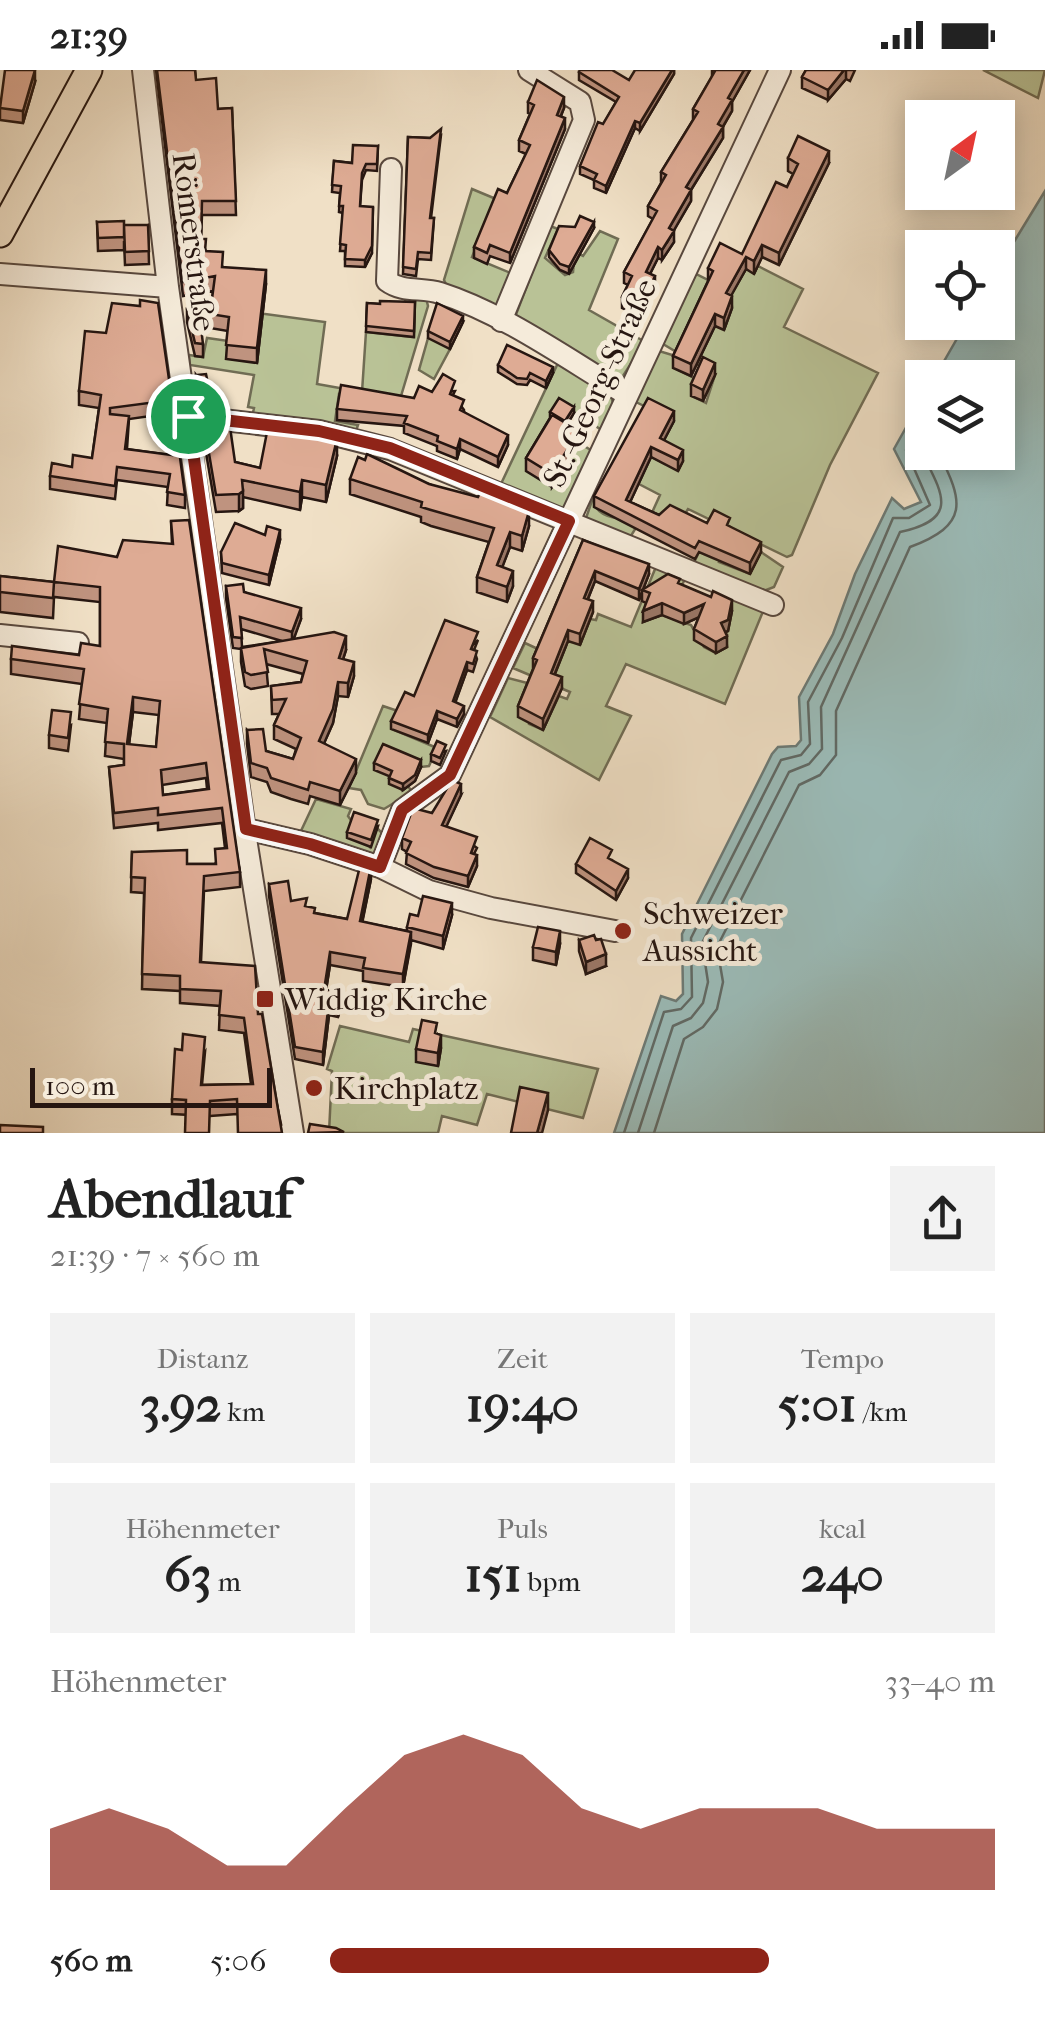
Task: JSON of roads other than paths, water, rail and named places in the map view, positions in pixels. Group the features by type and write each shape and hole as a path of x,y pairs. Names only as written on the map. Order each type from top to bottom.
{"main road":[{"path":"0,234 8,205 89,70"}],"street":[{"name":"Römerstraße","path":"143,70 168,287 293,1133"},
{"path":"501,321 584,120 580,102 529,70"},
{"name":"St.-Georg-Straße","path":"380,867 402,810 450,775 780,70"},
{"path":"391,169 387,281 396,288 438,292 501,321 626,394"},
{"path":"0,274 168,287"},
{"path":"188,416 319,431 390,448 773,605"},
{"path":"0,635 78,643"},
{"path":"246,829 310,844 380,867 430,891 490,908 615,930"}],"water":[{"path":"1045,191 1045,1133 614,1133 661,996 676,1001 683,994 682,934 772,754 778,747 796,746 801,740 799,697 833,634 855,574 892,498 904,509 921,502 894,449 905,429 905,470 1015,470 1015,360 945,360 956,340 1015,340 1015,240"}],"place":[{"name":"Schweizer Aussicht","path":"623,931"},
{"name":"Widdig Kirche","path":"265,999"},
{"name":"Kirchplatz","path":"314,1088"}]}
